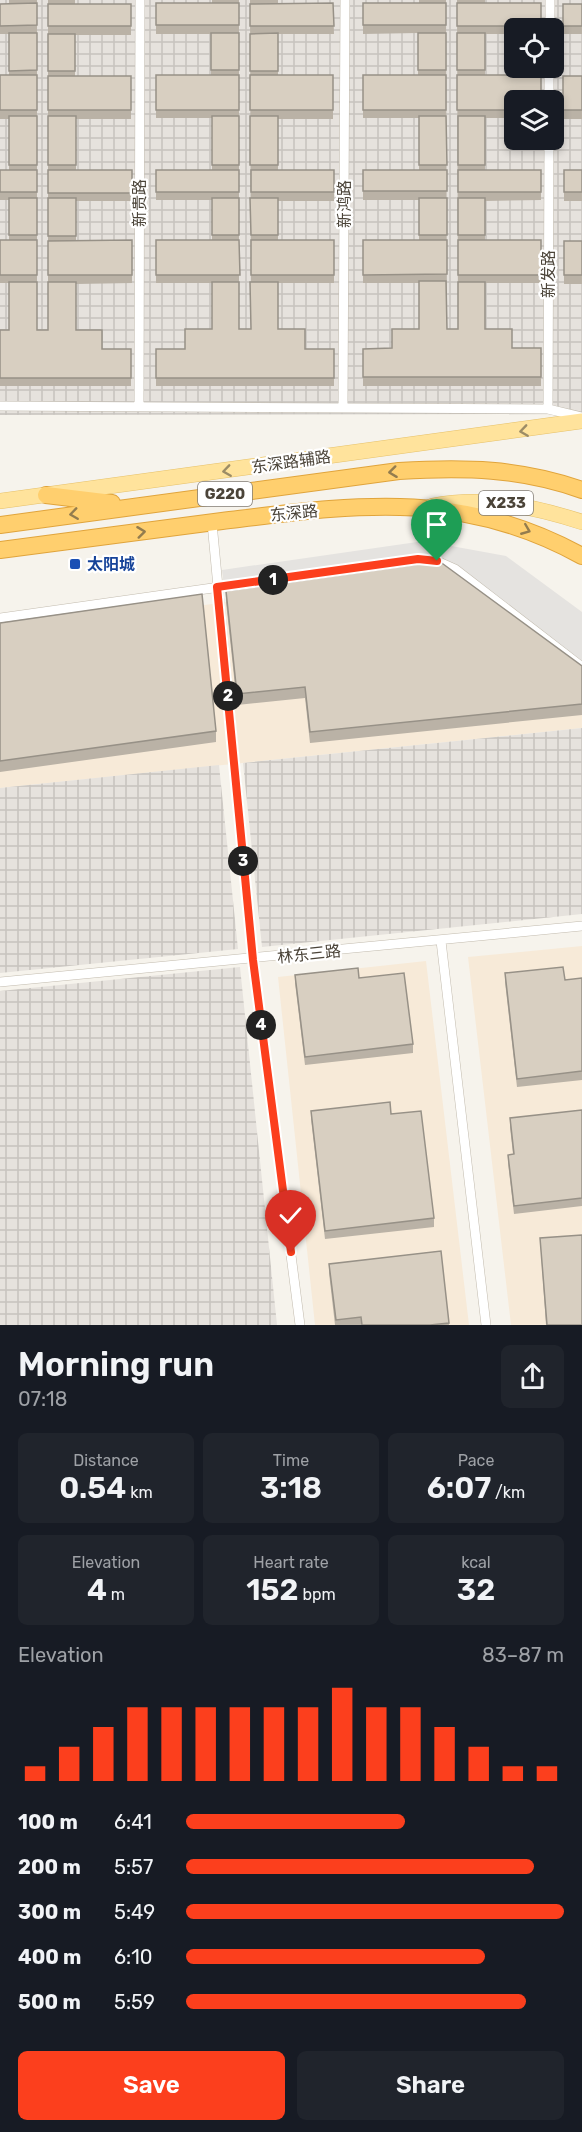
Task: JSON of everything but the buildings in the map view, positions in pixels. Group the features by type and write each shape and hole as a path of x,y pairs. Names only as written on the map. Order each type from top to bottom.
{"highway":[{"name":"东深路","path":"0,525 399,471 451,468 491,469 550,479 582,490"},
{"path":"46,495 137,506"},
{"name":"东深路","path":"0,550 212,523 372,506 429,507 486,516 513,524 582,556"}],"main road":[{"name":"东深路辅路","path":"0,501 582,421"},
{"name":"X233","path":"429,507 462,502 508,503 582,522"}],"street":[{"name":"新贵路","path":"139,407 140,0"},
{"name":"新鸿路","path":"343,408 345,0"},
{"path":"550,0 550,18"},
{"name":"新发路","path":"548,409 549,150"},
{"path":"0,406 548,409 582,417"},
{"path":"212,523 253,960 300,1325"},
{"path":"0,618 418,559 437,561 455,569 582,667"},
{"name":"林东三路","path":"0,982 234,958 253,960 582,926"},
{"path":"441,941 486,1325"}],"shaded area":[{"path":"0,0 582,0 582,414 0,415"},
{"path":"424,541 506,556 582,612 582,677 226,602 222,570"},
{"path":"439,572 582,677 582,728 0,788 0,634"},
{"path":"582,728 582,914 262,947 243,763"},
{"path":"219,765 238,949 0,973 0,788"},
{"path":"582,946 582,1325 511,1325 468,957"},
{"path":"426,961 469,1325 315,1325 278,977"},
{"path":"240,967 277,1325 0,1325 0,991"}],"place":[{"name":"太阳城","path":"75,564"}],"route":[{"path":"291,1252 253,960 217,587 418,559 437,561"}]}
